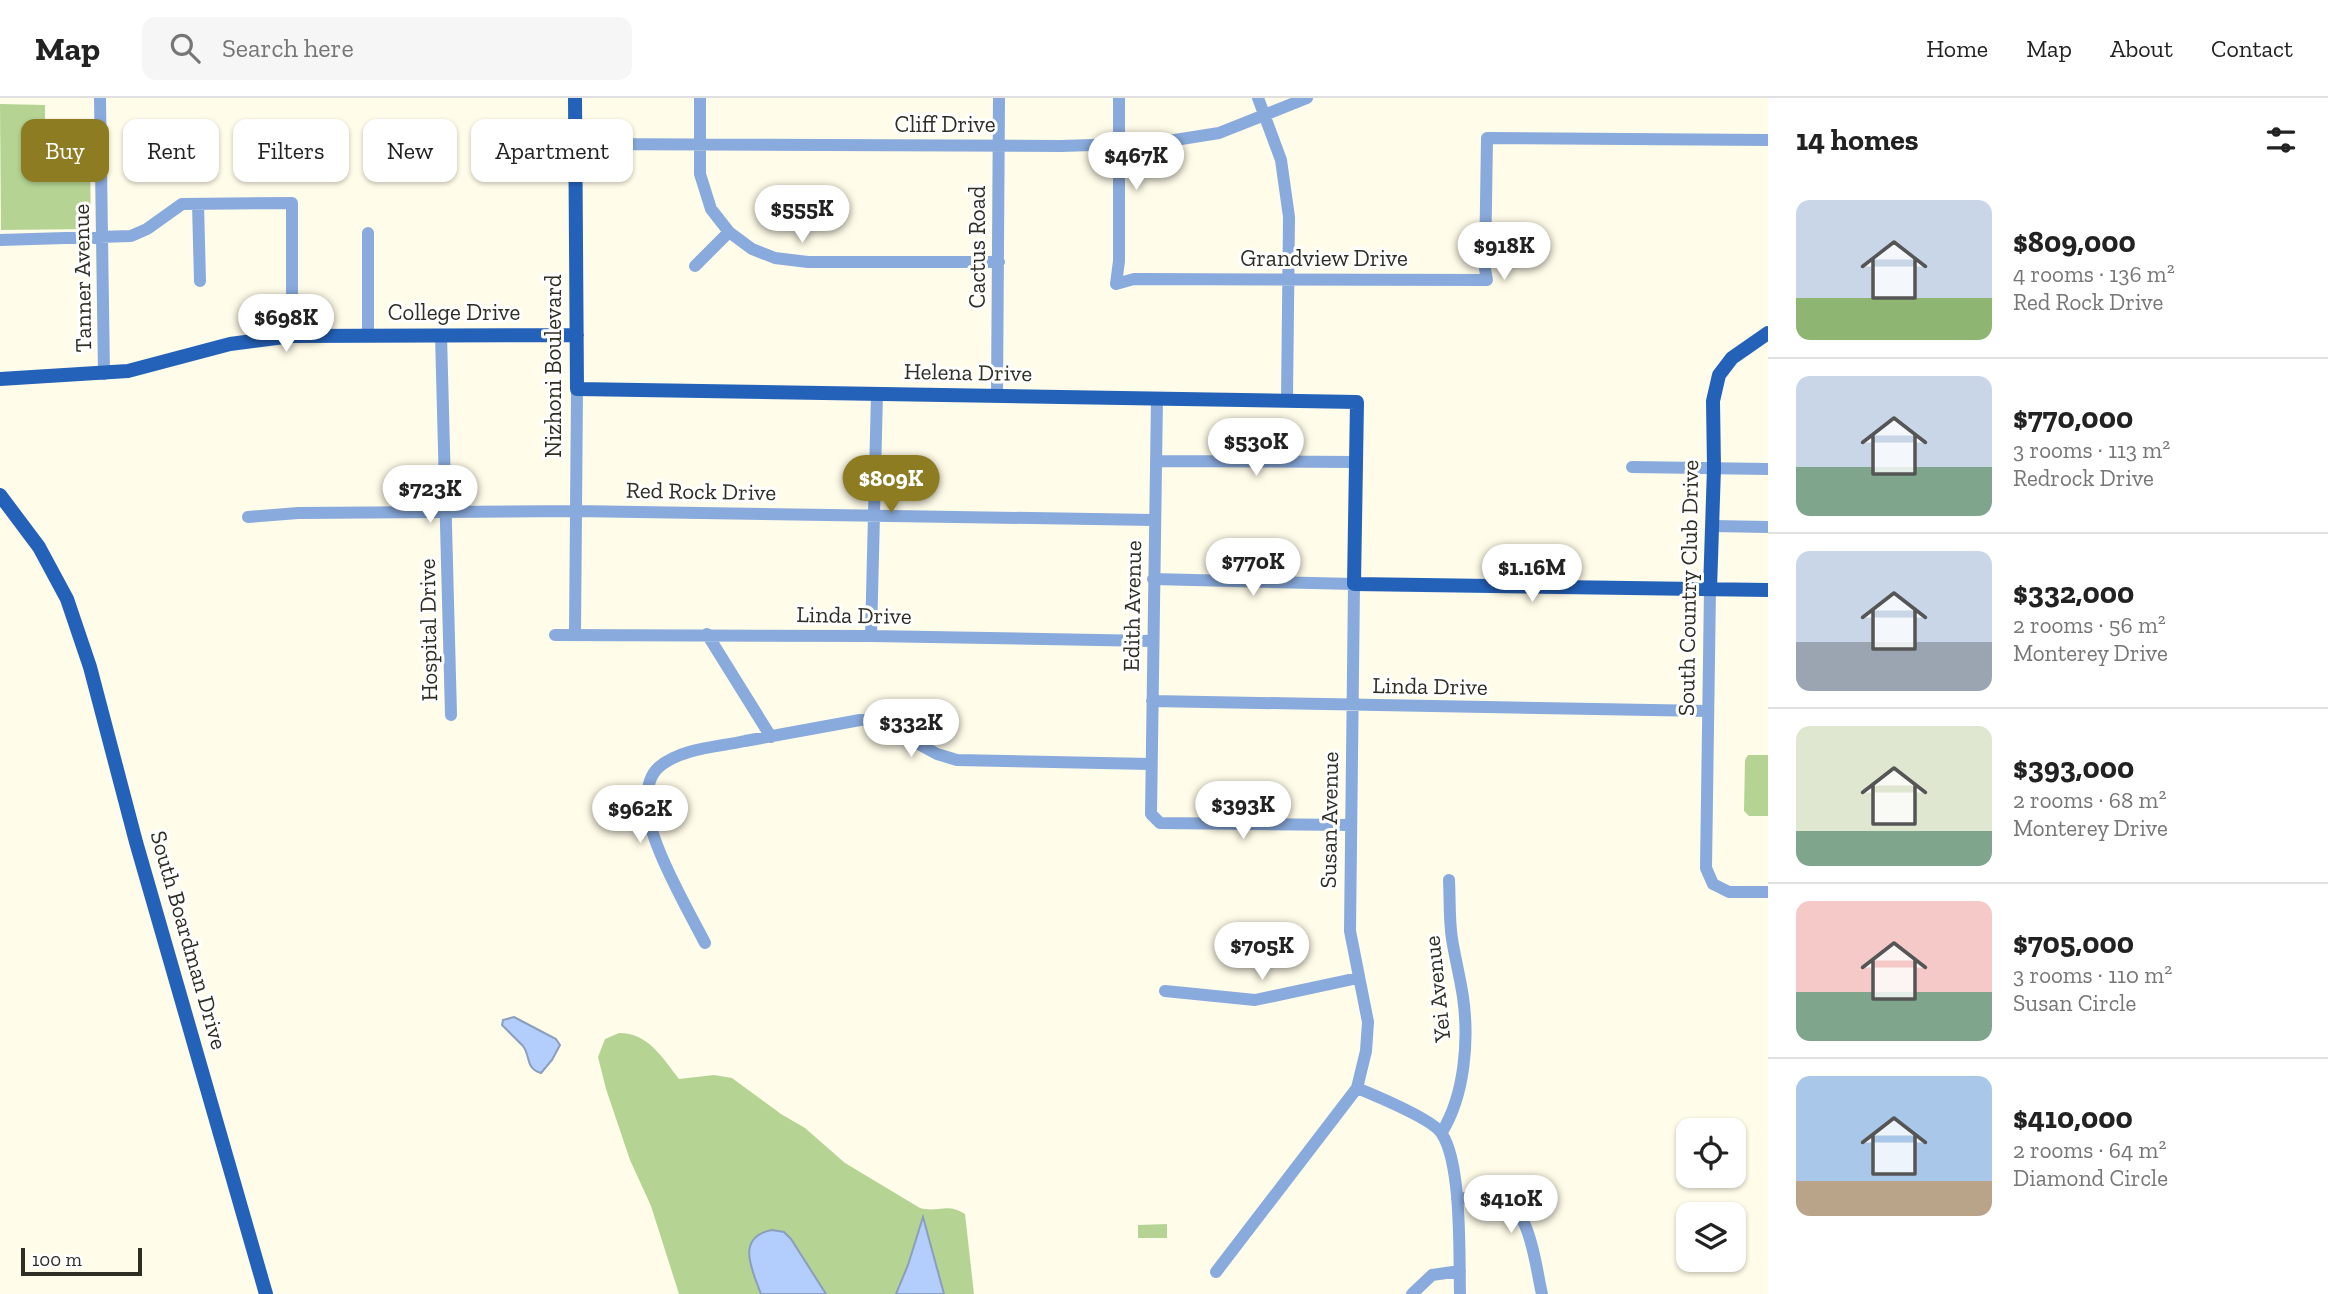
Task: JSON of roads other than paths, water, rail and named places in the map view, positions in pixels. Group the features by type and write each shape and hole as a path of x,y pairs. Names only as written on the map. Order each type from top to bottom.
{"main road":[{"name":"Nizhoni Boulevard","path":"575,98 575,119"},
{"name":"Nizhoni Boulevard","path":"575,182 577,389"},
{"name":"South Country Club Drive","path":"1710,589 1713,401 1719,375 1732,358 1768,333"},
{"name":"College Drive","path":"5,379 128,371 230,344 292,336 577,335"},
{"name":"Helena Drive","path":"577,389 1357,402"},
{"name":"Susan Avenue","path":"1354,584 1357,402"},
{"name":"South Boardman Drive","path":"0,495 38,547 67,599 90,667 136,842 266,1294"},
{"path":"1354,584 1768,590"}],"street":[{"name":"Tanner Avenue","path":"100,98 104,374"},
{"path":"700,98 700,174 705,192 711,209 729,232 752,249 775,258 808,262 999,262"},
{"name":"Cactus Road","path":"997,396 999,98"},
{"path":"1119,98 1120,145"},
{"path":"1258,98 1281,160 1289,217 1287,400"},
{"name":"Cliff Drive","path":"633,144 1120,145 1198,138 1239,126 1307,98"},
{"name":"Grandview Drive","path":"1120,145 1119,261 1115,284 1134,279 1487,280 1486,138 1768,140"},
{"path":"0,240 131,236 147,229 182,204 292,204 292,336"},
{"path":"198,204 200,281"},
{"path":"695,266 729,232"},
{"path":"368,233 368,336"},
{"name":"Hospital Drive","path":"441,335 451,715"},
{"name":"Nizhoni Boulevard","path":"575,635 577,389"},
{"path":"871,636 877,394"},
{"name":"Edith Avenue","path":"1157,398 1151,814 1160,823 1351,825"},
{"path":"1156,461 1357,462"},
{"path":"1632,467 1768,469"},
{"name":"Red Rock Drive","path":"248,517 298,513 575,511 1154,520"},
{"path":"1713,526 1768,527"},
{"path":"1153,579 1354,584"},
{"name":"Susan Avenue","path":"1216,1272 1357,1088 1366,1051 1368,1022 1350,931 1354,584"},
{"name":"South Country Club Drive","path":"1710,589 1706,867 1713,884 1729,892 1768,892"},
{"path":"707,634 771,737"},
{"name":"Linda Drive","path":"555,635 707,634 1152,640"},
{"name":"Linda Drive","path":"1152,701 1709,710"},
{"path":"705,943 669,874 650,824 646,803 650,779 657,768 674,757 860,720 874,720 937,754 957,760 1150,764"},
{"name":"Yei Avenue","path":"1442,1132 1450,1119 1462,1073 1466,1032 1463,997 1451,936 1450,880"},
{"path":"1165,991 1255,1000 1358,978"},
{"path":"1357,1088 1405,1110 1442,1132 1452,1160 1457,1199 1460,1294"},
{"path":"1457,1199 1495,1197 1513,1203 1524,1221 1542,1294"},
{"path":"1412,1294 1432,1275 1460,1271"}],"water":[{"path":"514,1017 556,1039 560,1045 541,1073 530,1065 523,1046 502,1025 503,1020"},
{"path":"923,1217 944,1294 896,1294 908,1265"},
{"path":"772,1230 784,1232 791,1239 826,1294 761,1294 751,1265 750,1247 753,1240"}]}
